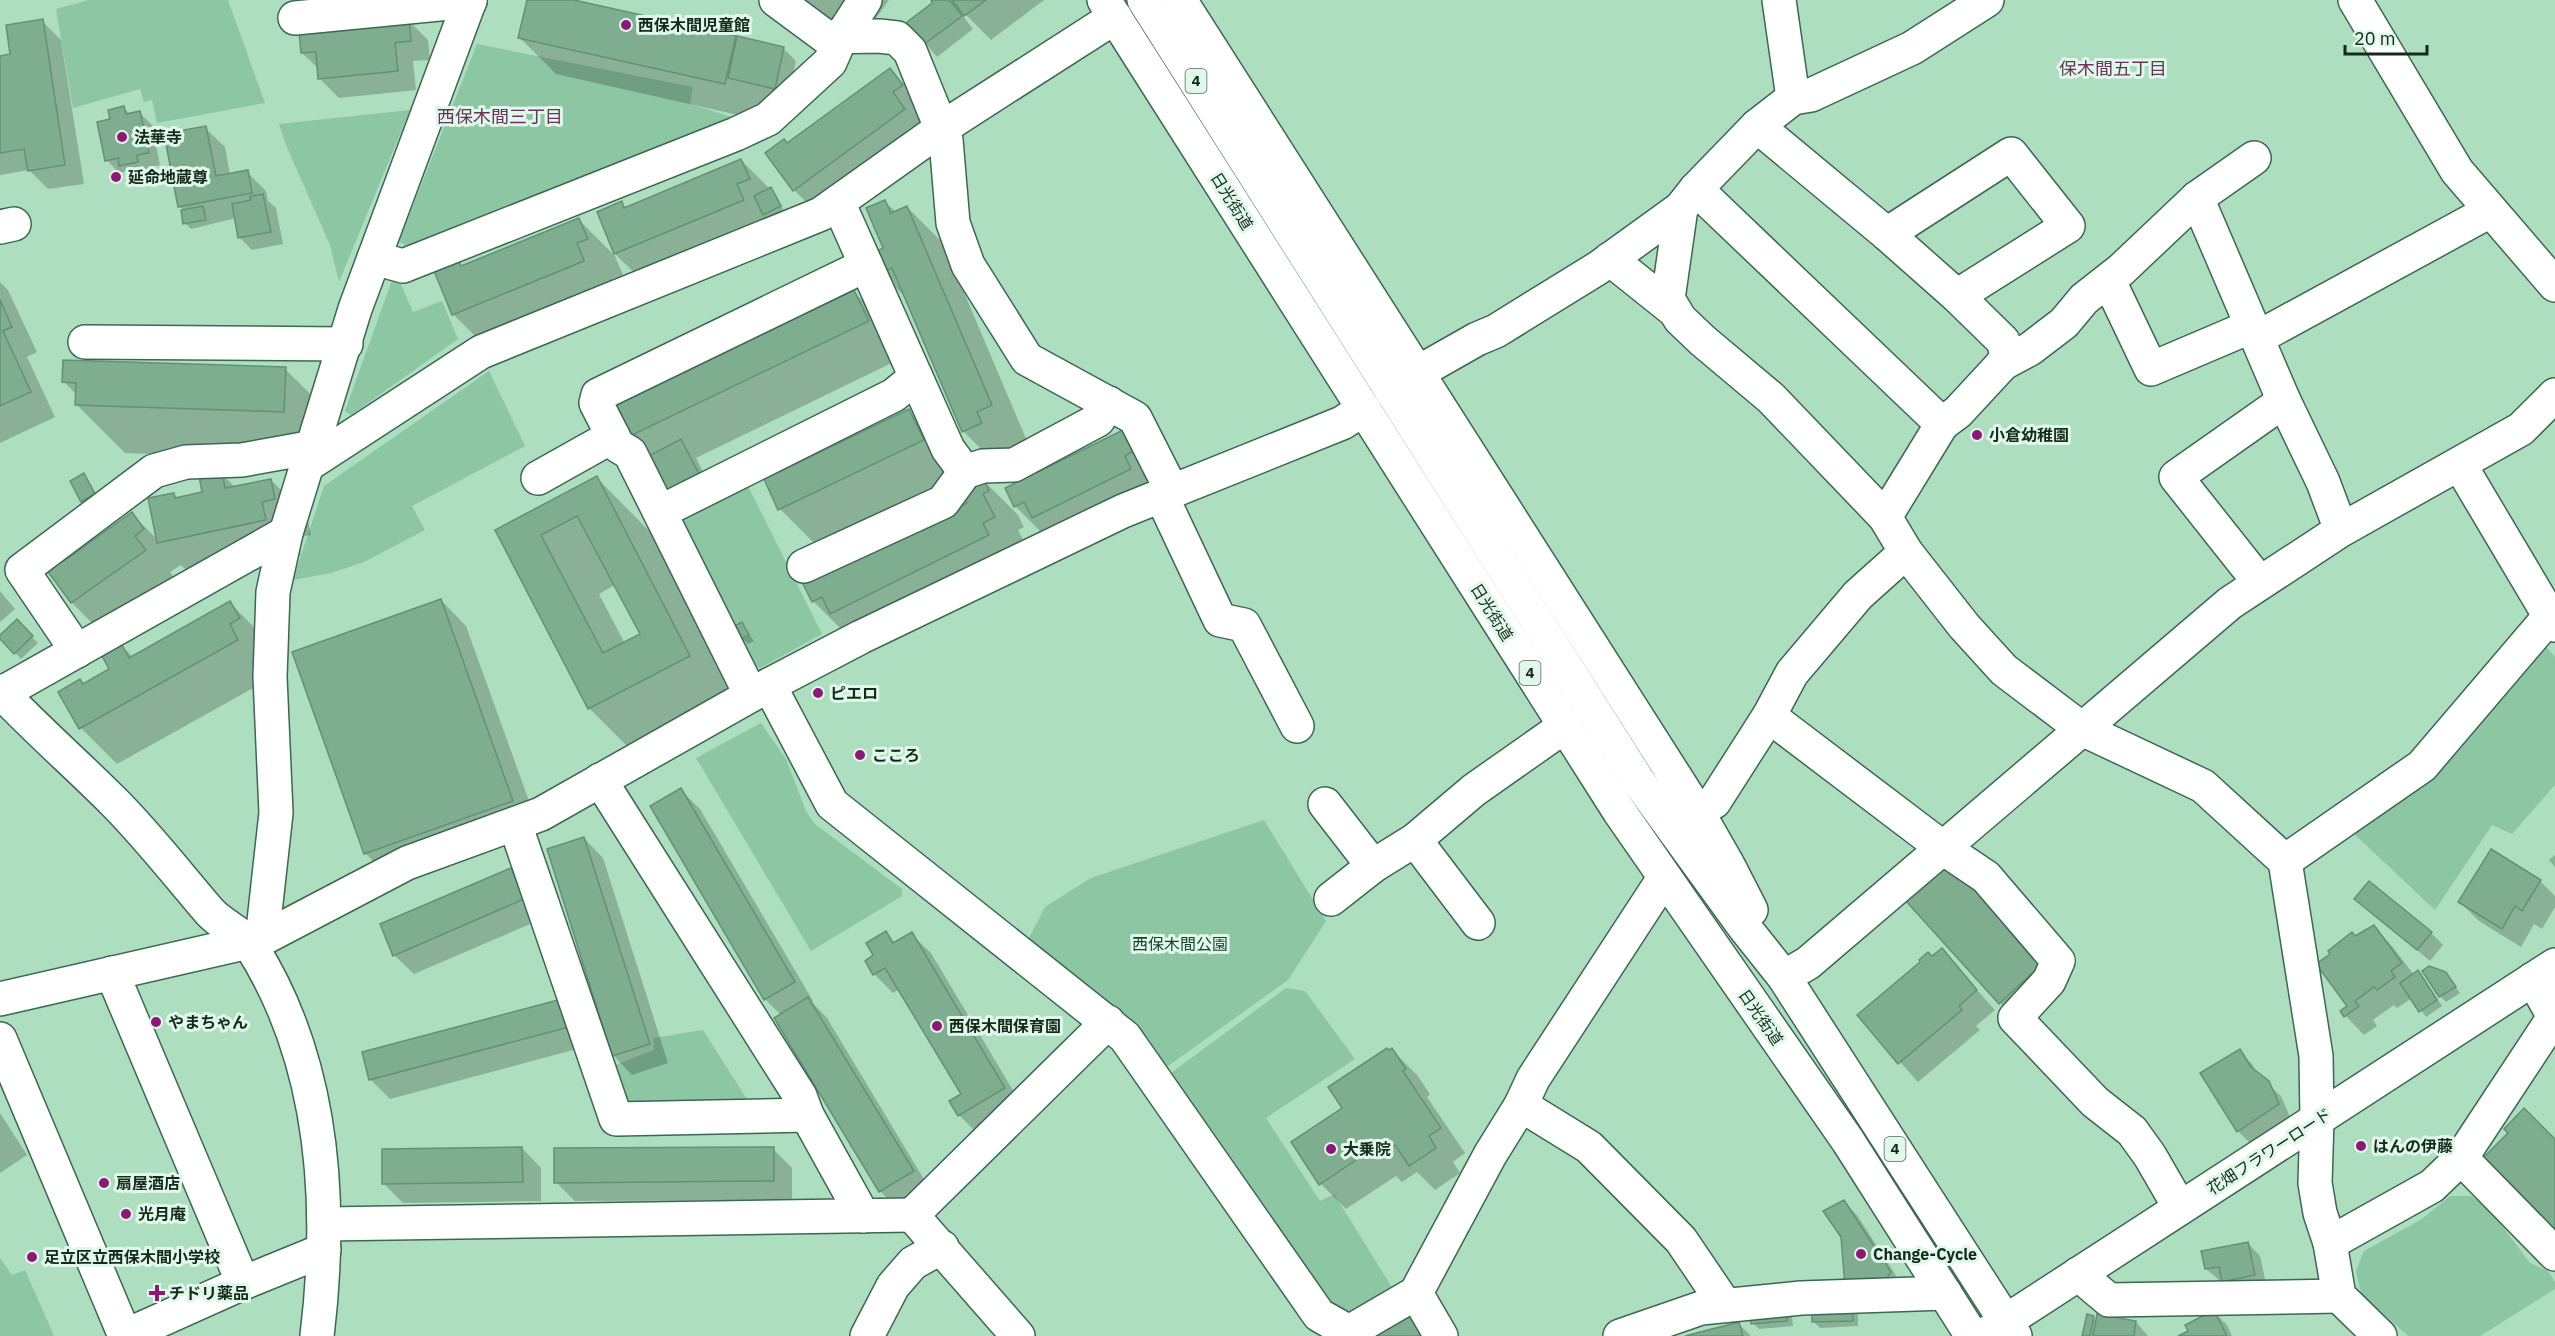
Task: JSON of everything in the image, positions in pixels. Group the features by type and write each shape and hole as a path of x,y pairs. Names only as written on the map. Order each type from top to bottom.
{"main road":[{"path":"776,0 826,37 879,36 897,39 910,51 946,140 953,223 968,265 1027,359 1135,417 1220,620 1244,625 1297,726"},
{"path":"374,258 403,266 736,134 768,119 830,62 841,37 865,0"},
{"name":"日光街道","path":"1144,0 1639,782 1745,928 1784,977 2001,1331"},
{"name":"4","path":"1180,0 1697,811 1728,865 1784,977"},
{"path":"1779,0 1793,98"},
{"path":"1417,373 1477,339 1496,331 1610,259 1689,198 1757,126 1793,98 1811,95 1912,48 1987,0"},
{"path":"2355,0 2457,171 2555,285"},
{"path":"295,18 470,1 355,309 286,533 273,592 270,677 276,813 255,941 296,1044 308,1088 320,1150 324,1237 316,1336"},
{"path":"77,651 22,570 154,471 186,462 311,456 481,352 821,214 1109,8"},
{"name":"日光街道","path":"1109,8 1564,726 1664,878 1848,1141 1972,1336"},
{"path":"1757,126 1887,234 1957,296 2003,341 2008,358 1958,412 1942,424 1885,517"},
{"path":"1887,234 2011,154 2068,226 1957,296"},
{"path":"2002,364 2030,349 2064,323 2197,198 2254,158"},
{"path":"1675,311 1668,299 1689,198"},
{"path":"1689,198 1942,424"},
{"path":"2197,198 2284,401 2323,482 2341,530"},
{"path":"838,202 948,449 965,472"},
{"path":"2097,290 2151,369 2255,332 2490,211"},
{"path":"1610,259 1675,311 1702,340 1771,399 1885,517 1906,552 1964,626 2004,670 2082,729 2203,786 2285,861 2316,1056 2315,1183 2320,1213 2330,1244 2339,1296 2380,1336"},
{"path":"866,265 604,390 598,395 596,403 618,446 630,453 660,512 760,690 832,804 1125,1037 1319,1316 1349,1332 1416,1293 1490,1155 1521,1105 1533,1079 1664,878"},
{"path":"85,342 345,344"},
{"path":"660,512 894,395 916,377"},
{"path":"1784,977 1808,963 2230,603 2341,530 2521,429 2555,395"},
{"path":"2260,583 2176,477 2284,401"},
{"path":"804,566 943,502 965,472 983,466 1014,465 1098,420 1109,403"},
{"path":"0,999 255,941 407,863 541,814 760,690 882,627 1123,511 1342,423 1364,409"},
{"path":"538,477 613,436"},
{"path":"2285,861 2422,766 2552,621 2460,465"},
{"path":"255,941 219,922 116,804 1,692 286,533"},
{"path":"1697,811 1714,802 1769,716 1792,673 1874,579 1906,552"},
{"path":"1769,716 1943,848 1986,877 2058,961 2049,981 2015,1018 2095,1102 2132,1131 2150,1156 2180,1208"},
{"path":"1331,899 1373,866 1415,840 1474,790 1564,726"},
{"path":"600,780 800,1096 807,1115 863,1216"},
{"path":"1325,804 1373,866"},
{"path":"515,824 616,1119 807,1115"},
{"path":"1415,840 1478,923"},
{"path":"2330,1244 2432,1186 2461,1158 2554,1017 2544,972"},
{"name":"花畑フラワーロード","path":"2001,1331 2078,1274 2544,972"},
{"path":"112,973 243,1283"},
{"path":"0,1039 125,1336 243,1283 324,1237 912,1215 1107,1022"},
{"path":"1521,1105 1589,1147 1682,1240 1725,1305"},
{"path":"2461,1158 2555,1254"},
{"path":"912,1215 1018,1336"},
{"path":"867,1336 893,1286 913,1263 942,1247"},
{"path":"2078,1274 2109,1299 2339,1296"},
{"path":"1416,1293 1441,1336"},
{"path":"1620,1336 1701,1308 1805,1298 1945,1293"}],"green space":[{"path":"89,0 228,0 265,103 157,123 152,100 144,102 140,89 73,108 56,9"},
{"path":"477,44 693,87 690,104 742,120 412,251 399,241"},
{"path":"410,110 339,282 330,245 279,124"},
{"path":"398,277 413,312 442,301 458,339 351,415 345,411 392,280"},
{"path":"489,371 525,446 412,506 425,530 364,562 331,573 293,580 324,486"},
{"path":"744,478 822,634 760,668 747,662 677,527 681,510"},
{"path":"2543,643 2555,657 2555,785 2512,834 2492,825 2435,910 2350,830"},
{"path":"761,723 786,759 806,811 815,824 902,889 902,896 811,951 696,758"},
{"name":"西保木間公園","path":"1264,820 1326,921 1288,980 1161,1071 1028,940 1045,907 1091,878"},
{"path":"1286,988 1305,991 1355,1059 1266,1118 1320,1201 1334,1194 1393,1289 1354,1313 1325,1305 1163,1079"},
{"path":"703,1030 752,1107 630,1109 620,1095 615,1065 654,1050 653,1038"},
{"path":"2450,1196 2472,1196 2493,1214 2530,1263 2548,1271 2555,1282 2555,1289 2480,1336 2408,1336 2361,1293 2356,1271 2364,1251 2422,1219"},
{"path":"0,1258 12,1275 25,1270 54,1336 0,1336"}],"building":[{"path":"527,0 574,0 736,36 725,84 518,38"},
{"path":"931,0 950,0 962,16 923,45 906,23 932,3"},
{"path":"952,0 986,0 964,16"},
{"path":"43,19 65,165 28,171 24,149 0,153 0,56 10,54 6,25"},
{"path":"409,20 411,41 395,43 398,71 318,79 316,52 301,53 299,32"},
{"path":"737,36 784,47 775,89 728,78"},
{"path":"890,68 903,85 893,92 905,109 793,191 765,153 784,139 787,143"},
{"path":"124,106 126,114 140,111 149,153 137,155 138,162 119,166 118,158 105,161 97,122 110,119 108,110"},
{"path":"206,126 216,176 248,170 252,193 178,207 165,139 179,136 178,131"},
{"path":"741,159 750,179 737,184 744,200 614,254 597,212 622,201 624,208"},
{"path":"771,187 781,206 763,215 754,196"},
{"path":"263,194 271,232 238,238 232,204 251,200 250,196"},
{"path":"885,200 891,213 907,206 992,405 977,412 982,423 962,432 892,268 880,274 872,254 883,248 866,208"},
{"path":"203,206 206,220 183,224 181,210"},
{"path":"579,218 588,239 577,243 584,261 452,315 434,271 459,261 461,266"},
{"path":"854,290 869,321 628,437 613,406"},
{"path":"0,300 12,327 3,331 31,392 0,406"},
{"path":"63,360 286,367 284,412 75,405 76,383 62,382"},
{"path":"909,409 924,440 778,510 764,479"},
{"path":"1125,429 1135,450 1125,456 1131,469 1032,518 1024,502 1014,507 1005,488"},
{"path":"681,439 699,474 663,493 645,458"},
{"path":"222,471 225,488 271,479 275,499 262,502 266,520 157,543 148,498 174,493 175,498 202,492 199,476"},
{"path":"84,473 95,494 81,502 70,481"},
{"path":"597,476 690,656 588,709 495,530","holes":["577,516 640,634 603,653 541,535"]},
{"path":"983,477 989,491 983,494 995,517 983,523 989,535 830,614 822,597 812,602 803,584 967,503 959,488"},
{"path":"132,512 144,529 135,536 146,550 71,603 43,565 59,554 64,561"},
{"path":"441,599 513,801 364,854 292,652"},
{"path":"230,601 240,618 230,624 238,640 79,729 58,692 80,679 83,684 109,669 101,654 121,643 129,658"},
{"path":"17,619 33,636 14,654 0,639 0,635"},
{"path":"742,622 749,635 741,639 734,626"},
{"path":"681,788 795,982 764,1000 650,806"},
{"path":"584,837 650,1044 612,1056 547,849"},
{"path":"2491,849 2541,880 2522,911 2515,906 2502,929 2458,902"},
{"path":"1943,865 1969,882 2042,964 1999,1004 1905,900"},
{"path":"511,868 524,899 393,956 380,924"},
{"path":"2369,881 2432,932 2417,950 2354,899"},
{"path":"2374,925 2402,963 2391,971 2395,977 2377,990 2374,987 2355,1001 2359,1006 2344,1017 2340,1011 2347,1006 2316,964 2330,954 2328,951 2352,932 2355,936"},
{"path":"886,931 893,943 912,932 1005,1088 958,1116 949,1101 961,1094 885,968 873,975 865,961 873,955 866,943"},
{"path":"1942,948 1977,990 1959,1006 1962,1010 1898,1064 1857,1015 1920,962 1919,960 1928,952 1932,956"},
{"path":"2429,966 2446,972 2456,987 2439,997 2422,971"},
{"path":"2418,970 2437,1000 2419,1012 2400,983"},
{"path":"808,997 914,1171 879,1192 774,1018"},
{"path":"562,999 569,1027 369,1080 362,1052"},
{"path":"1387,1048 1389,1050 1392,1048 1406,1069 1403,1071 1441,1128 1429,1136 1436,1148 1409,1166 1395,1145 1376,1158 1371,1150 1319,1185 1291,1142 1342,1108 1328,1087"},
{"path":"2240,1049 2251,1067 2269,1081 2279,1104 2237,1132 2200,1073"},
{"path":"2524,1108 2555,1139 2555,1233 2481,1160 2508,1133 2504,1129"},
{"path":"522,1147 523,1182 382,1184 382,1149"},
{"path":"774,1147 774,1181 554,1183 554,1148"},
{"path":"1844,1200 1891,1272 1883,1284 1845,1286 1841,1237 1823,1211"},
{"path":"2248,1242 2255,1275 2222,1282 2219,1267 2205,1269 2201,1251"},
{"path":"1853,1305 1853,1321 1812,1322 1812,1306"},
{"path":"1786,1308 1787,1321 1751,1324 1750,1311"},
{"path":"1406,1310 1423,1336 1365,1336"},
{"path":"2214,1310 2227,1336 2178,1336 2188,1331 2185,1325"},
{"path":"2087,1314 2094,1316 2090,1336 2082,1336"},
{"path":"2097,1314 2136,1321 2134,1336 2093,1336"},
{"path":"1739,1322 1743,1336 1685,1336"}],"place":[{"name":"西保木間児童館","path":"626,25"},
{"name":"法華寺","path":"122,137"},
{"name":"延命地蔵尊","path":"116,177"},
{"name":"小倉幼稚園","path":"1977,435"},
{"name":"ピエロ","path":"818,693"},
{"name":"こころ","path":"860,755"},
{"name":"やまちゃん","path":"156,1022"},
{"name":"西保木間保育園","path":"937,1026"},
{"name":"はんの伊藤","path":"2361,1146"},
{"name":"大乗院","path":"1331,1149"},
{"name":"扇屋酒店","path":"104,1183"},
{"name":"光月庵","path":"126,1214"},
{"name":"Change-Cycle","path":"1861,1254"},
{"name":"足立区立西保木間小学校","path":"32,1257"},
{"name":"チドリ薬品","path":"157,1293"}],"district":[{"name":"保木間五丁目","path":"2113,69"},
{"name":"西保木間三丁目","path":"500,117"}]}
